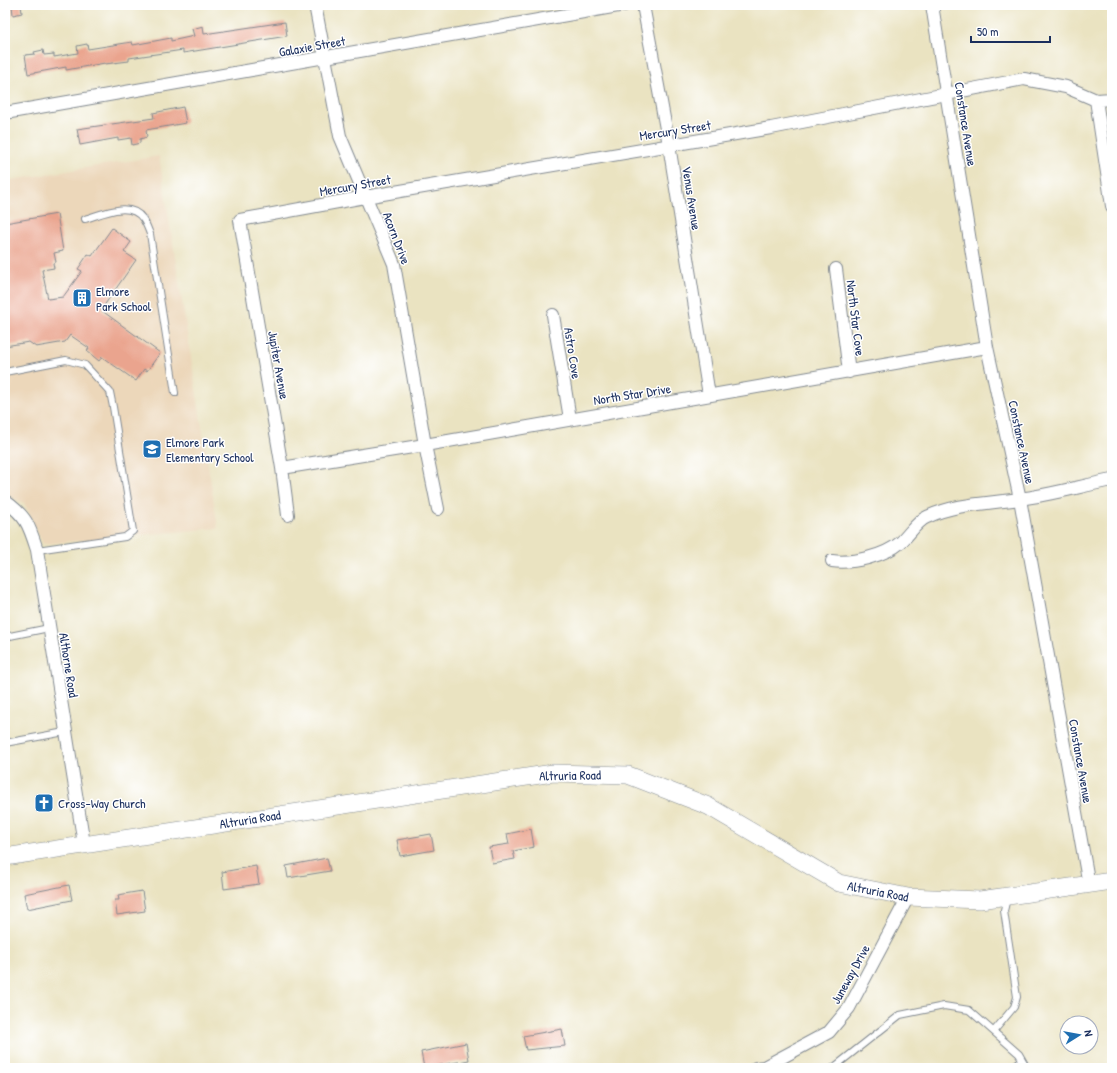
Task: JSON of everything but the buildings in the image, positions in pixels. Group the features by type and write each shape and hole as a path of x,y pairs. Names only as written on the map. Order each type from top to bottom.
{"street":[{"name":"Acorn Drive","path":"315,5 340,136 394,264 424,445 438,509"},
{"name":"Galaxie Street","path":"5,113 624,5"},
{"name":"Venus Avenue","path":"643,5 669,145 710,396"},
{"name":"Constance Avenue","path":"932,5 948,94 987,346 1020,499 1089,885"},
{"name":"Mercury Street","path":"240,220 365,197 771,128 1024,79 1066,87 1096,100 1112,99"},
{"path":"1096,100 1112,206"},
{"name":"Jupiter Avenue","path":"240,220 282,468 288,515"},
{"name":"North Star Cove","path":"836,269 849,372"},
{"name":"Astro Cove","path":"553,315 570,419"},
{"name":"North Star Drive","path":"282,468 849,372 987,346"},
{"path":"832,560 844,563 861,561 900,543 925,517 960,505 1020,499 1112,480"},
{"name":"Althorne Road","path":"5,501 22,513 32,533 37,550 84,844"},
{"name":"Altruria Road","path":"5,857 553,772 628,775 708,806 839,883 908,897 980,900 1112,881"},
{"name":"Juneway Drive","path":"756,1068 764,1067 829,1032 849,1008 908,897"}],"lane":[{"path":"85,219 113,210 128,209 143,218 150,234 175,393"},
{"path":"5,372 66,360 85,365 110,392 113,407 133,531 125,537 37,550"},
{"path":"5,637 50,628"},
{"path":"5,743 65,732"},
{"path":"994,1031 1014,1007 1017,997 1004,911 1008,896"},
{"path":"833,1068 900,1015 944,1006 969,1010 1019,1054 1027,1068"},
{"path":"1011,1068 1022,1060"}],"shaded area":[{"path":"159,156 218,528 43,544 24,503 5,495 5,181"}],"place":[{"name":"Elmore Park School","path":"82,298"},
{"name":"Elmore Park Elementary School","path":"152,449"},
{"name":"Cross-Way Church","path":"44,803"}]}
